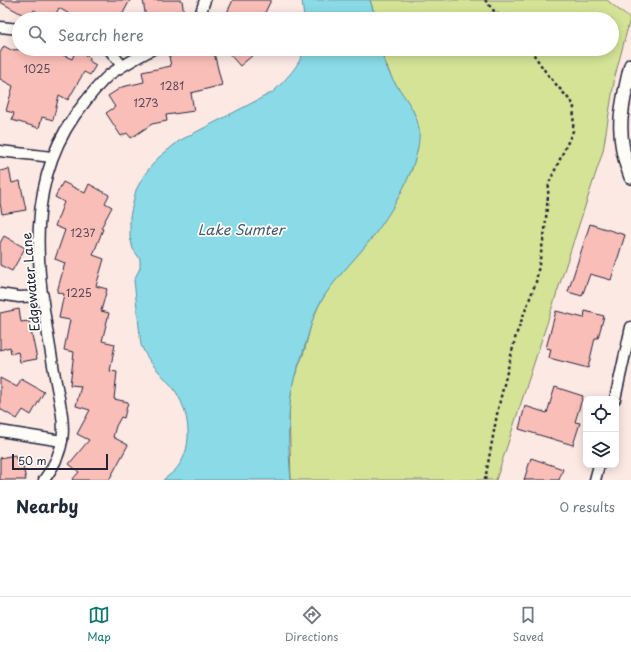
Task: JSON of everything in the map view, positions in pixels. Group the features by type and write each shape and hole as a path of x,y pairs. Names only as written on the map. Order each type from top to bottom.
{"street":[{"path":"201,12 205,0"},
{"path":"0,27 12,29"},
{"path":"116,56 122,66"},
{"name":"Edgewater Lane","path":"44,480 54,467 61,449 64,429 62,408 54,373 38,255 38,224 41,196 52,157 59,140 75,114 104,81 122,66 140,56"},
{"path":"631,65 620,119 620,141 625,162 631,177"},
{"path":"0,151 52,157"},
{"path":"0,294 19,297 43,296"},
{"path":"616,396 631,327"},
{"path":"0,431 62,441"},
{"path":"596,480 598,468"}],"path":[{"path":"485,0 495,12"},
{"path":"485,480 498,409 516,335 536,282 545,230 549,183 573,132 574,105 547,74 535,56"}],"green space":[{"path":"370,0 607,0 630,19 615,76 603,151 496,480 291,480 289,409 293,381 304,352 312,321 319,305 330,286 371,239 398,198 412,169 419,130 413,111 392,79 383,56 619,56 619,12 374,12"}],"water":[{"path":"302,0 370,0 374,12 303,12"},
{"name":"Lake Sumter","path":"302,56 383,56 393,80 416,116 419,130 419,143 416,157 404,188 387,216 371,239 331,286 315,314 294,379 291,395 289,456 291,480 163,480 176,470 183,459 188,439 188,428 183,407 174,389 151,363 141,345 134,280 140,268 140,259 133,249 130,237 130,216 136,190 144,175 158,158 179,141 273,92 287,78"}],"building":[{"path":"0,0 130,0 124,12 66,12 59,8 57,12 38,12 34,10 33,12 18,12 0,2"},
{"path":"143,0 182,0 184,12 145,12"},
{"path":"233,0 271,0 265,12 227,12"},
{"path":"4,46 12,50 12,56 65,56 72,59 73,56 86,56 90,58 89,61 96,65 90,75 84,72 68,100 59,95 53,120 42,117 39,128 12,120 14,113 6,111 13,86 0,79 0,53"},
{"path":"169,56 215,56 222,85 191,93 194,111 166,115 167,121 152,124 131,138 127,133 121,136 106,113 115,107 108,96 122,87 144,82 142,72 171,66"},
{"path":"231,56 252,56 240,66"},
{"path":"9,169 12,183 20,181 26,210 2,214 0,203 0,171"},
{"path":"63,182 85,193 89,184 109,195 105,203 112,207 101,228 103,229 93,255 104,259 96,286 107,289 101,311 109,313 102,341 115,344 110,371 117,372 114,399 128,402 124,418 121,417 116,426 113,437 128,445 109,480 72,480 79,472 69,464 89,440 77,434 90,410 76,406 81,386 70,385 74,352 64,350 70,320 59,318 64,294 57,292 65,263 55,259 65,230 55,226 64,202 55,197"},
{"path":"590,224 625,235 611,280 590,274 582,296 568,292"},
{"path":"4,236 25,248 12,271 0,265 0,243"},
{"path":"19,309 21,322 29,321 37,359 20,362 18,352 11,354 10,347 0,350 0,313"},
{"path":"556,311 584,318 585,311 604,316 598,338 595,338 588,368 549,358 551,349 546,348"},
{"path":"0,378 17,387 21,379 44,392 31,415 23,410 17,419 0,409"},
{"path":"555,387 583,396 575,422 580,423 573,445 519,429 525,406 547,413"},
{"path":"15,455 17,463 22,462 26,480 0,480 0,458"},
{"path":"531,458 563,469 559,480 524,480"}]}
